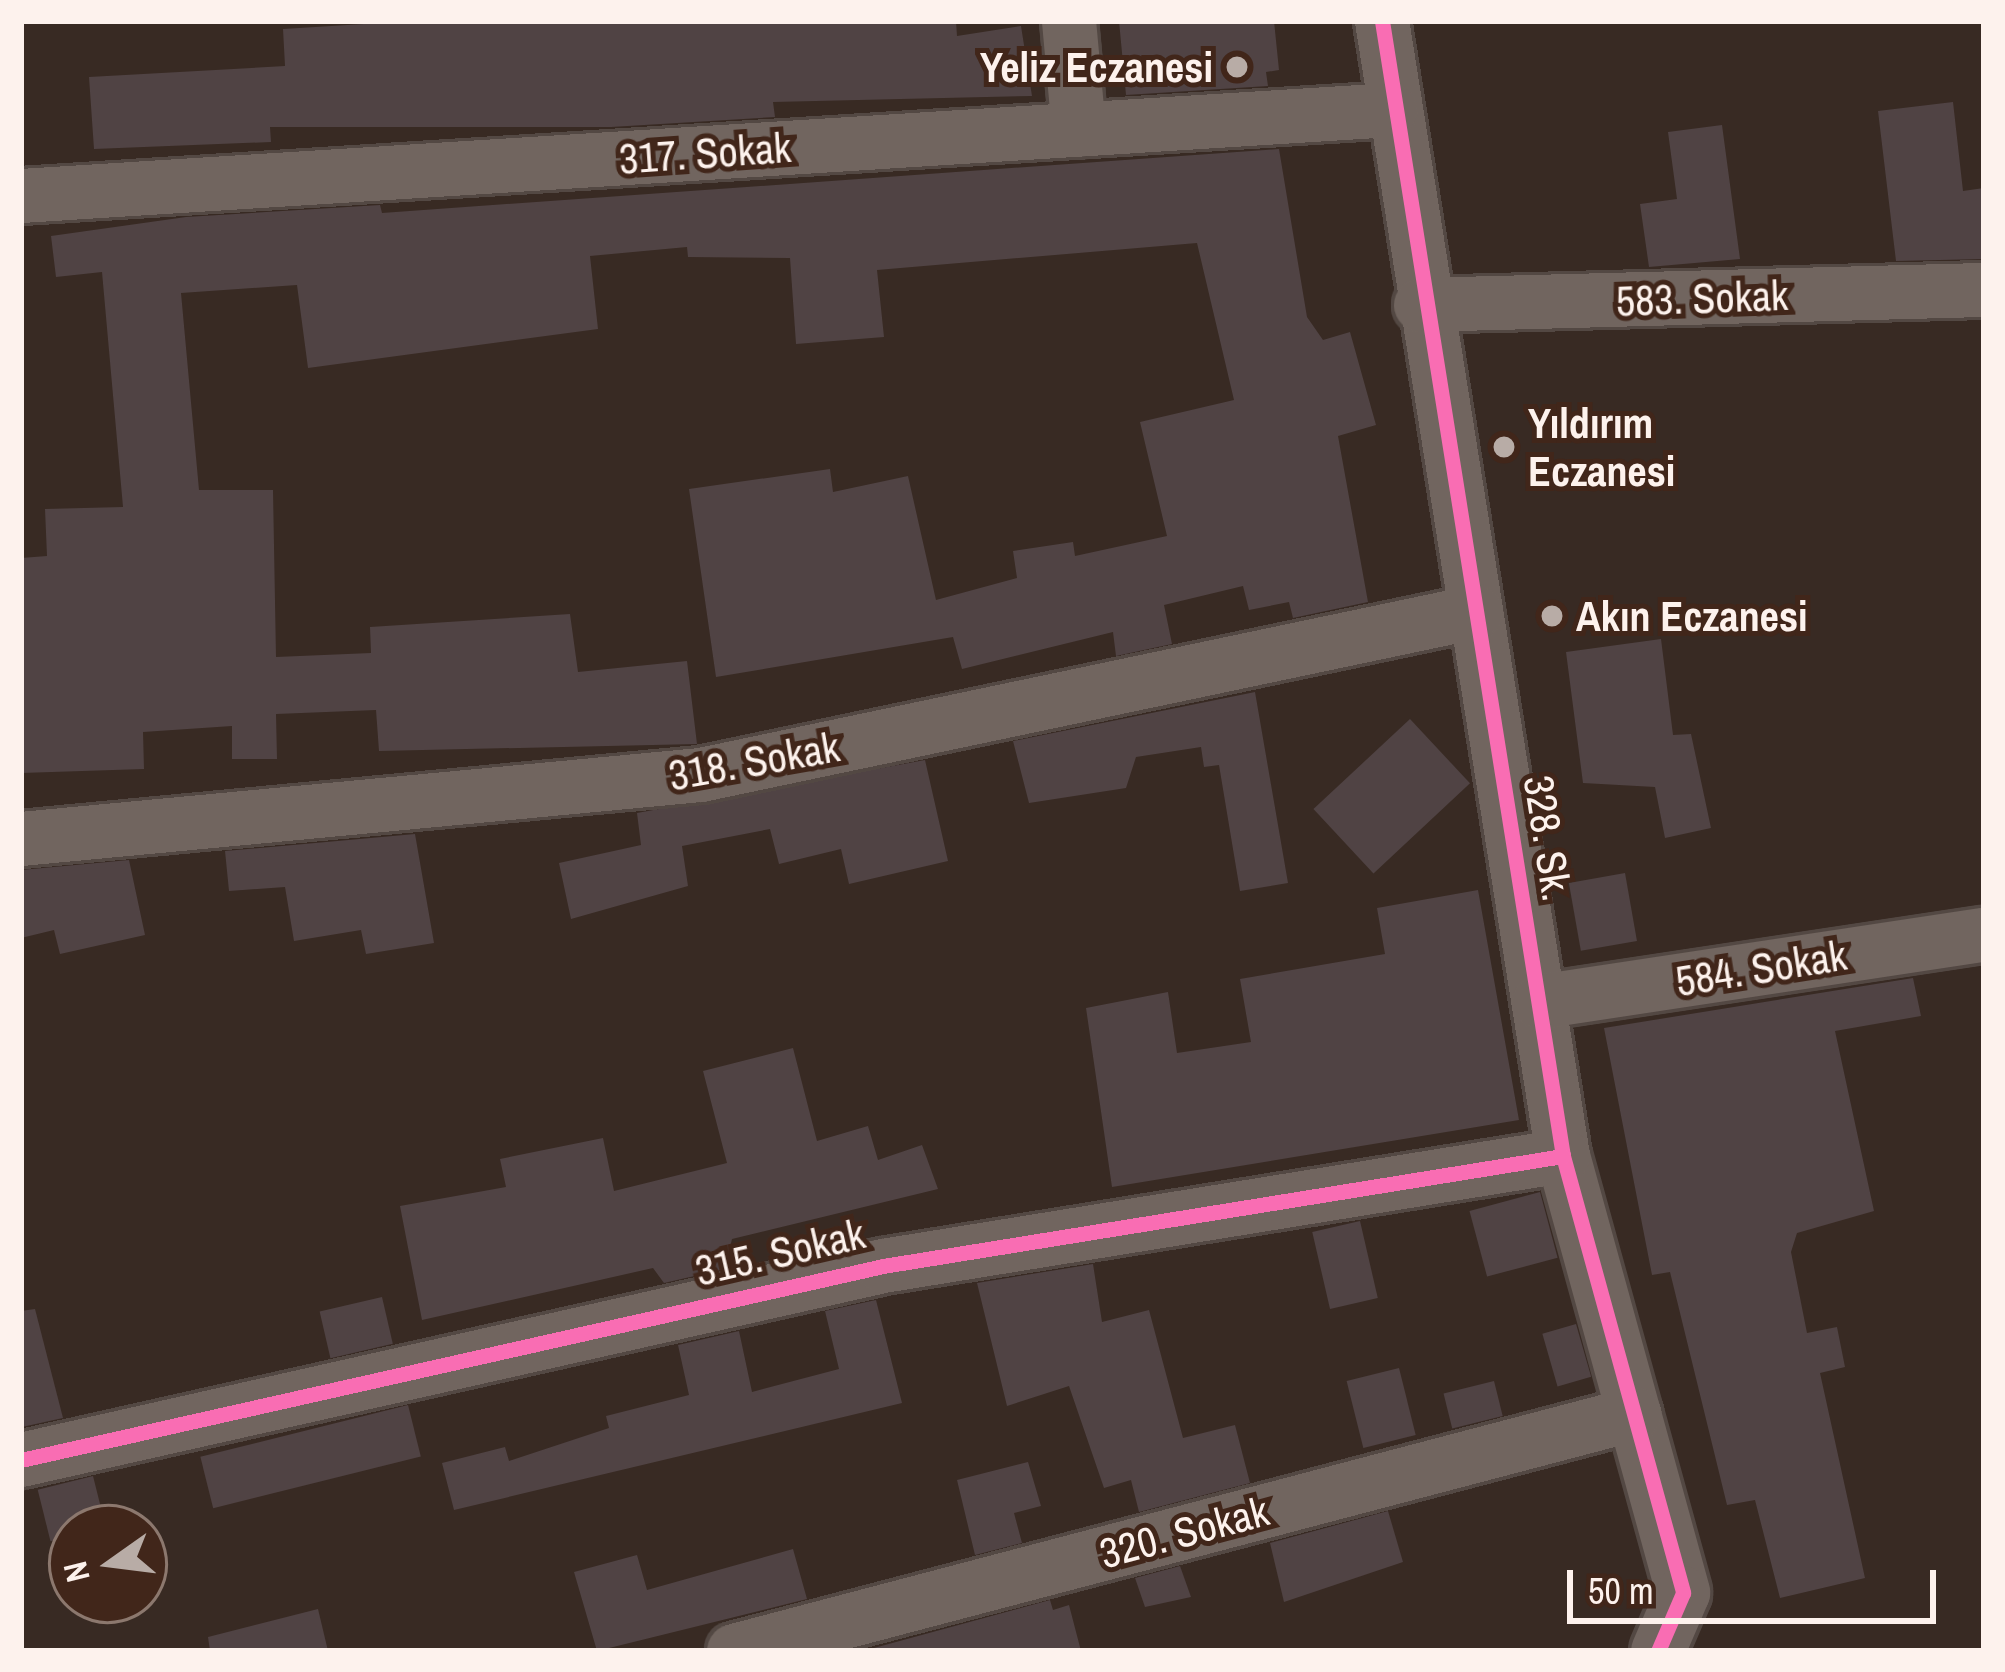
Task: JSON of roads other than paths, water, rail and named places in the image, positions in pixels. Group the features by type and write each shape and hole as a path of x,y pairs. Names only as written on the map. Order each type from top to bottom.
{"street":[{"path":"1069,21 1079,130"},
{"name":"328. Sk.","path":"1382,21 1390,110 1421,305 1476,612 1563,1156 1683,1593 1658,1651"},
{"name":"317. Sokak","path":"21,196 1390,110"},
{"name":"583. Sokak","path":"1421,305 1984,290"},
{"name":"318. Sokak","path":"21,839 700,775 1476,612"},
{"name":"584. Sokak","path":"1539,1002 1984,935"},
{"name":"315. Sokak","path":"21,1460 883,1266 1563,1156"},
{"name":"320. Sokak","path":"734,1651 1634,1414"}],"place":[{"name":"Yeliz Eczanesi","path":"1237,67"},
{"name":"Yıldırım Eczanesi","path":"1504,447"},
{"name":"Akın Eczanesi","path":"1552,616"}]}
